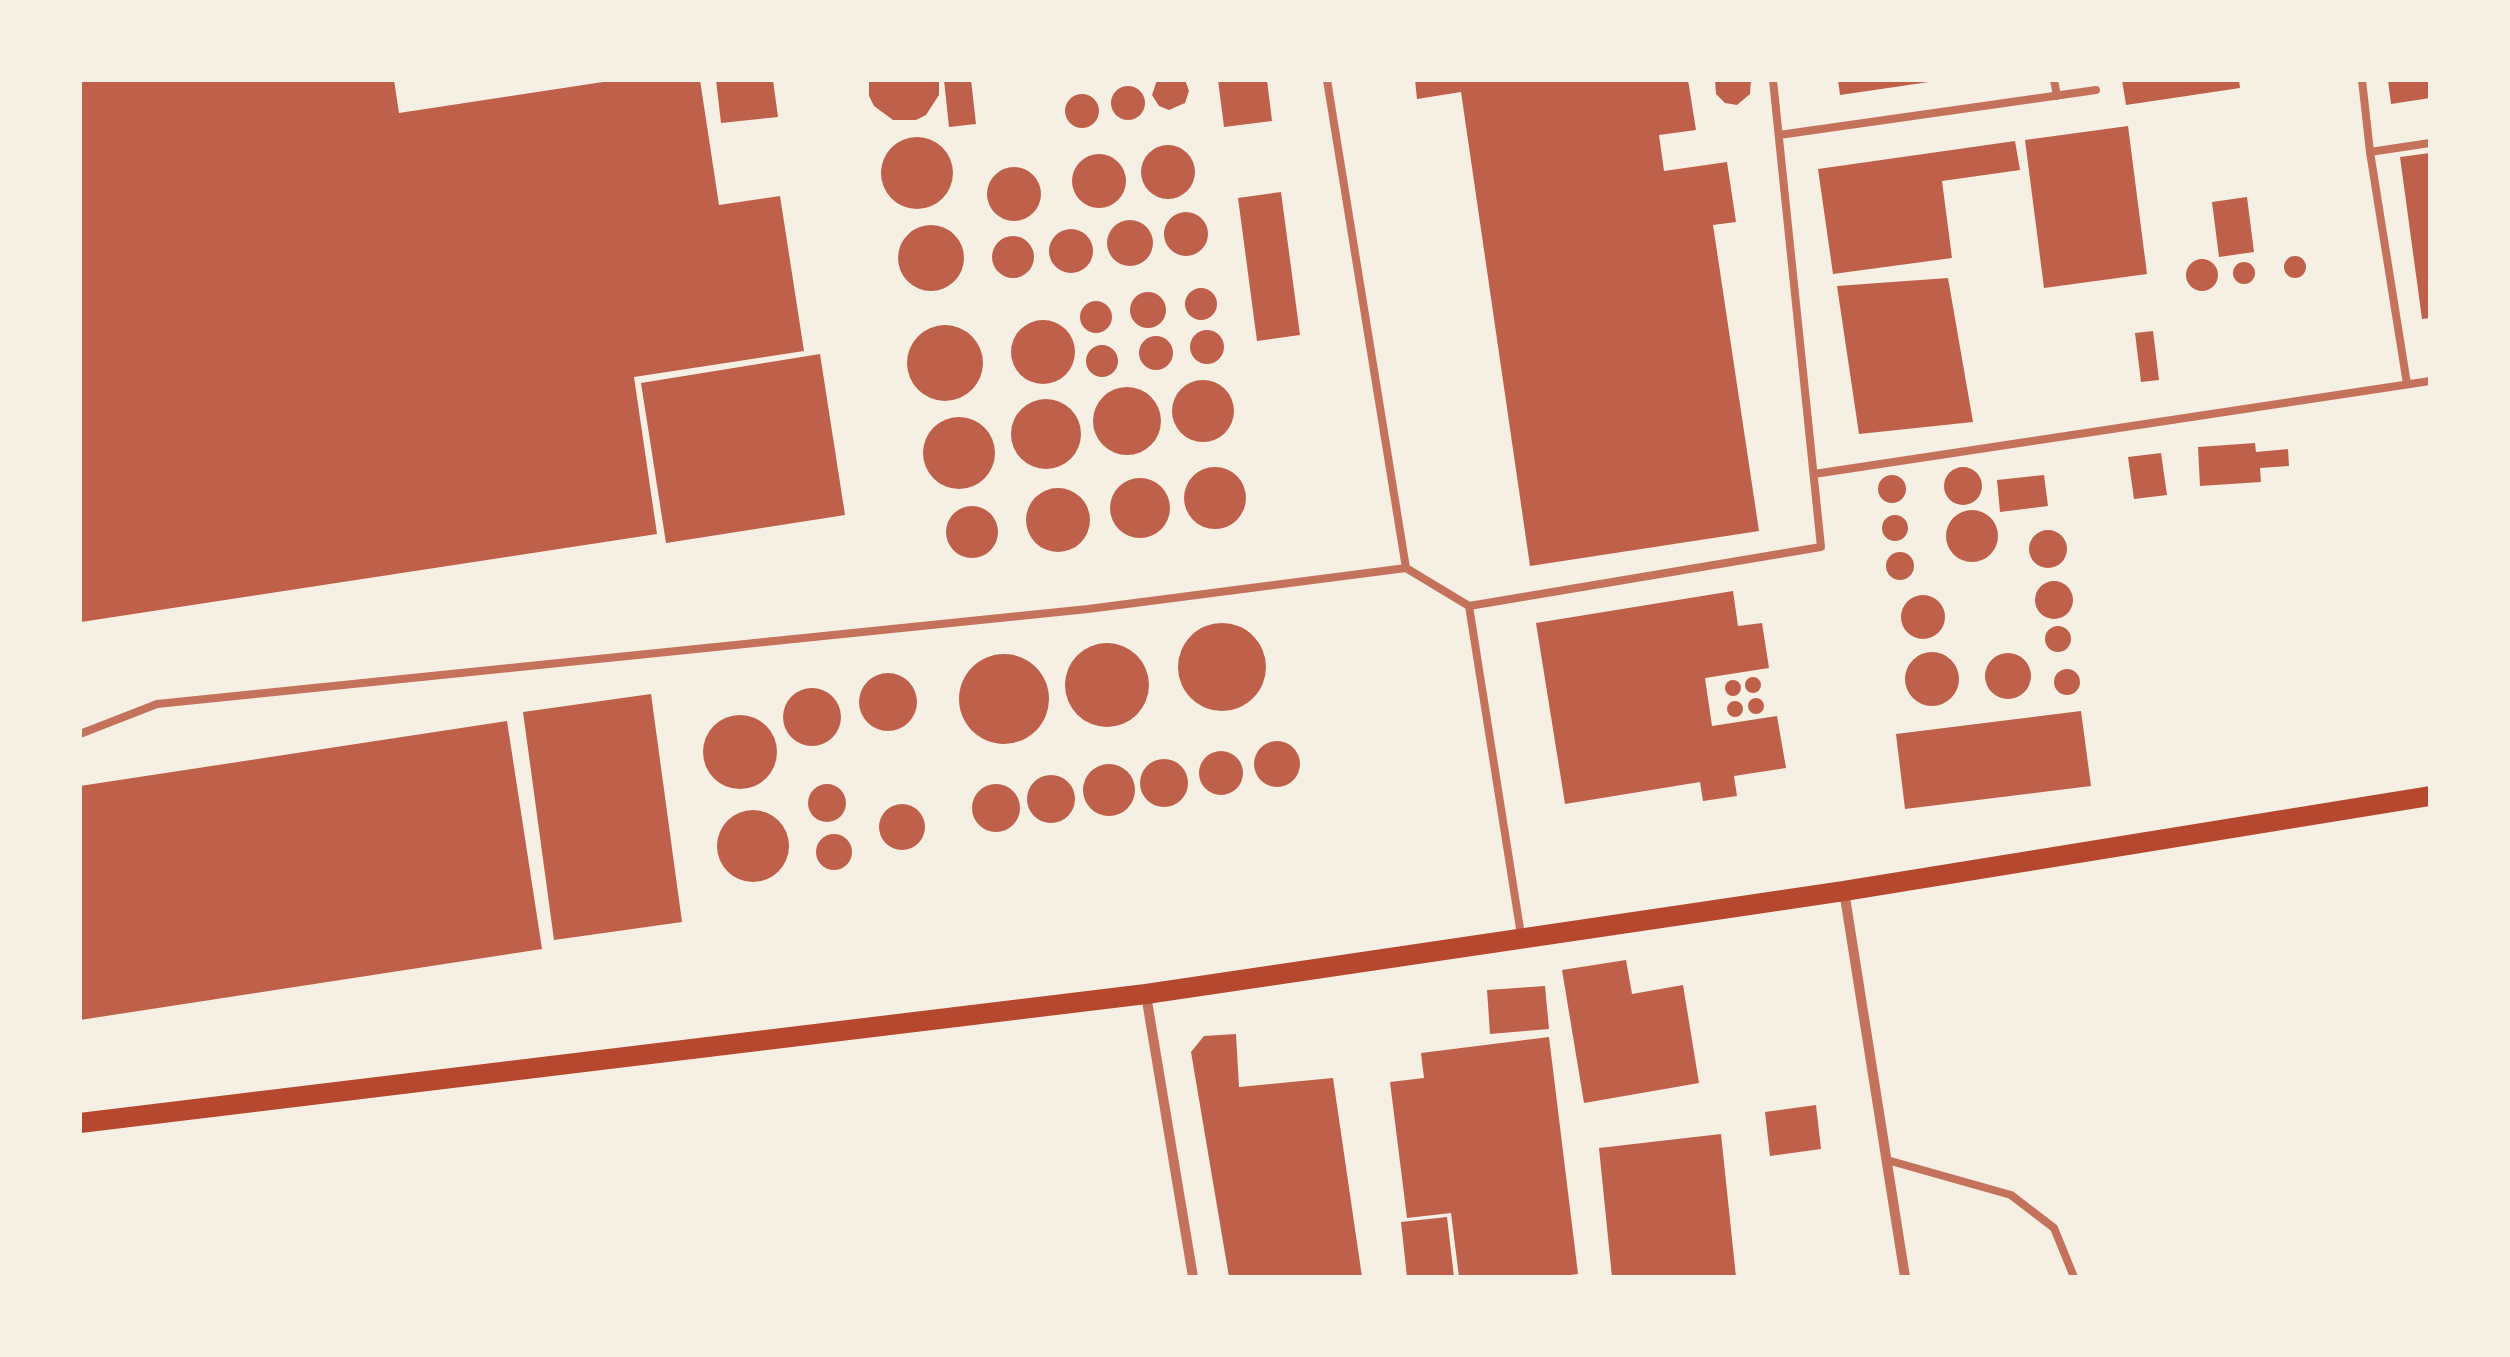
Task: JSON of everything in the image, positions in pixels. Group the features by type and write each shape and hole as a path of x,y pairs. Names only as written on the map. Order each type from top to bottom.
{"main road":[{"path":"80,1123 1146,994 1844,890 2430,796"}],"street":[{"path":"1844,890 1906,1277"},
{"path":"1146,994 1193,1277"}],"lane":[{"path":"1327,80 1406,568"},
{"path":"80,734 157,704 1088,609 1406,568 1469,606 1821,547 1774,80"},
{"path":"2054,80 2057,96"},
{"path":"2362,80 2407,384"},
{"path":"1779,136 2096,90"},
{"path":"2370,152 2430,142"},
{"path":"1814,474 2430,381"},
{"path":"1469,606 1521,938"},
{"path":"1887,1160 2011,1194 2054,1228 2074,1277"}],"building":[{"path":"80,80 394,80 399,113 616,80 700,80 719,205 780,196 804,351 634,377 657,534 81,622"},
{"path":"716,80 773,80 778,117 721,123"},
{"path":"869,80 939,80 939,95 926,115 916,120 893,120 874,106 869,96"},
{"path":"944,80 971,80 976,124 949,127"},
{"path":"1157,80 1185,80 1189,91 1185,103 1169,110 1159,106 1152,95"},
{"path":"1218,80 1267,80 1272,121 1224,127"},
{"path":"1415,80 1688,80 1696,130 1659,135 1664,171 1727,162 1736,222 1713,225 1759,531 1530,566 1461,92 1417,99"},
{"path":"1715,80 1751,80 1750,94 1737,105 1725,103 1716,94"},
{"path":"1838,80 1928,80 1929,82 1840,95"},
{"path":"2122,80 2239,80 2240,88 2126,105"},
{"path":"2388,80 2430,80 2430,98 2391,104"},
{"path":"1128,86 1140,91 1145,103 1140,115 1128,120 1116,115 1111,103 1116,91"},
{"path":"1082,94 1094,99 1099,111 1094,123 1082,128 1070,123 1065,111 1070,99"},
{"path":"2128,126 2147,274 2044,288 2025,140"},
{"path":"917,137 943,147 953,173 943,199 917,209 891,199 881,173 891,147"},
{"path":"2015,141 2020,170 1942,181 1952,258 1833,274 1818,169"},
{"path":"1168,145 1187,153 1195,172 1187,191 1168,199 1149,191 1141,172 1149,153"},
{"path":"2430,153 2430,318 2422,319 2400,157"},
{"path":"1099,154 1118,162 1126,181 1118,200 1099,208 1080,200 1072,181 1080,162"},
{"path":"1014,167 1033,175 1041,194 1033,213 1014,221 995,213 987,194 995,175"},
{"path":"1281,192 1300,335 1257,341 1238,198"},
{"path":"2247,197 2254,252 2219,257 2212,202"},
{"path":"1186,212 1201,219 1208,234 1201,249 1186,256 1171,249 1164,234 1171,219"},
{"path":"1130,220 1146,227 1153,243 1146,259 1130,266 1114,259 1107,243 1114,227"},
{"path":"931,225 955,234 964,258 955,282 931,291 907,282 898,258 907,234"},
{"path":"1071,229 1086,236 1093,251 1086,266 1071,273 1056,266 1049,251 1056,236"},
{"path":"1013,236 1028,242 1034,257 1028,272 1013,278 998,272 992,257 998,242"},
{"path":"2295,256 2303,259 2303,275 2295,278 2287,275 2284,267 2287,259"},
{"path":"2202,259 2214,263 2218,275 2214,287 2202,291 2190,287 2186,275 2190,263"},
{"path":"2244,262 2252,265 2252,281 2244,284 2236,281 2233,273 2236,265"},
{"path":"1948,278 1973,422 1859,434 1837,286"},
{"path":"1201,288 1213,292 1217,304 1213,316 1201,320 1189,316 1185,304 1189,292"},
{"path":"1148,292 1160,298 1166,310 1160,322 1148,328 1136,322 1130,310 1136,298"},
{"path":"1096,301 1107,306 1112,317 1107,328 1096,333 1085,328 1080,317 1085,306"},
{"path":"1043,320 1065,330 1075,352 1065,374 1043,384 1021,374 1011,352 1021,330"},
{"path":"945,325 972,336 983,363 972,390 945,401 918,390 907,363 918,336"},
{"path":"1207,330 1219,335 1224,347 1219,359 1207,364 1195,359 1190,347 1195,335"},
{"path":"2153,331 2159,380 2141,382 2135,333"},
{"path":"1156,336 1168,341 1173,353 1168,365 1156,370 1144,365 1139,353 1144,341"},
{"path":"1102,345 1114,349 1118,361 1114,373 1102,377 1090,373 1086,361 1090,349"},
{"path":"820,354 845,515 666,543 641,383"},
{"path":"1203,380 1225,389 1234,411 1225,433 1203,442 1181,433 1172,411 1181,389"},
{"path":"1127,387 1151,397 1161,421 1151,445 1127,455 1103,445 1093,421 1103,397"},
{"path":"1046,399 1071,409 1081,434 1071,459 1046,469 1021,459 1011,434 1021,409"},
{"path":"959,417 984,428 995,453 984,478 959,489 934,478 923,453 934,428"},
{"path":"2255,443 2256,452 2288,449 2289,466 2260,468 2261,482 2200,486 2198,447"},
{"path":"2161,453 2167,495 2134,499 2128,457"},
{"path":"1215,467 1237,476 1246,498 1237,520 1215,529 1193,520 1184,498 1193,476"},
{"path":"1963,467 1977,472 1982,486 1977,500 1963,505 1949,500 1944,486 1949,472"},
{"path":"1892,475 1902,479 1906,489 1902,499 1892,503 1882,499 1878,489 1882,479"},
{"path":"2044,475 2048,506 2000,512 1997,480"},
{"path":"1140,478 1161,487 1170,508 1161,529 1140,538 1119,529 1110,508 1119,487"},
{"path":"1058,488 1081,497 1090,520 1081,543 1058,552 1035,543 1026,520 1035,497"},
{"path":"972,506 990,514 998,532 990,550 972,558 954,550 946,532 954,514"},
{"path":"1972,510 1990,518 1998,536 1990,554 1972,562 1954,554 1946,536 1954,518"},
{"path":"1895,515 1904,519 1908,528 1904,537 1895,541 1886,537 1882,528 1886,519"},
{"path":"2048,530 2061,536 2067,549 2061,562 2048,568 2035,562 2029,549 2035,536"},
{"path":"1900,552 1910,556 1914,566 1910,576 1900,580 1890,576 1886,566 1890,556"},
{"path":"2054,581 2067,587 2073,600 2067,613 2054,619 2041,613 2035,600 2041,587"},
{"path":"1733,591 1738,626 1762,623 1769,668 1705,678 1712,726 1777,716 1786,768 1734,776 1737,796 1703,801 1700,782 1565,804 1536,623"},
{"path":"1923,595 1939,601 1945,617 1939,633 1923,639 1907,633 1901,617 1907,601"},
{"path":"1222,623 1239,626 1253,636 1263,650 1263,684 1253,698 1239,708 1222,711 1205,708 1191,698 1181,684 1178,667 1181,650 1191,636 1205,626"},
{"path":"2058,626 2068,629 2068,649 2058,652 2048,649 2045,639 2048,629"},
{"path":"1107,643 1130,650 1142,662 1149,685 1142,708 1130,720 1107,727 1084,720 1072,708 1065,685 1072,662 1084,650"},
{"path":"1932,652 1951,660 1959,679 1951,698 1932,706 1913,698 1905,679 1913,660"},
{"path":"2008,653 2024,660 2031,676 2024,692 2008,699 1992,692 1985,676 1992,660"},
{"path":"1004,654 1021,657 1036,667 1046,682 1046,716 1036,731 1021,741 1004,744 987,741 972,731 962,716 959,699 962,682 972,667 987,657"},
{"path":"2067,669 2076,673 2080,682 2076,691 2067,695 2058,691 2054,682 2058,673"},
{"path":"888,673 909,681 917,702 909,723 888,731 867,723 859,702 867,681"},
{"path":"1753,677 1761,685 1753,693 1745,685"},
{"path":"1733,680 1741,688 1733,696 1725,688"},
{"path":"812,688 833,696 841,717 833,738 812,746 791,738 783,717 791,696"},
{"path":"651,694 682,922 554,940 523,712"},
{"path":"1756,698 1764,706 1756,714 1748,706"},
{"path":"1735,701 1743,709 1735,717 1727,709"},
{"path":"2081,711 2091,786 1905,809 1896,734"},
{"path":"740,715 766,726 777,752 766,778 740,789 714,778 703,752 714,726"},
{"path":"507,721 542,949 80,1020 80,786"},
{"path":"1277,741 1294,747 1300,764 1294,781 1277,787 1260,781 1254,764 1260,747"},
{"path":"1221,751 1236,758 1243,773 1236,788 1221,795 1206,788 1199,773 1206,758"},
{"path":"1164,759 1181,766 1188,783 1181,800 1164,807 1147,800 1140,783 1147,766"},
{"path":"1109,764 1127,772 1135,790 1127,808 1109,816 1091,808 1083,790 1091,772"},
{"path":"1051,775 1068,782 1075,799 1068,816 1051,823 1034,816 1027,799 1034,782"},
{"path":"827,784 840,790 846,803 840,816 827,822 814,816 808,803 814,790"},
{"path":"996,784 1013,791 1020,808 1013,825 996,832 979,825 972,808 979,791"},
{"path":"902,804 918,811 925,827 918,843 902,850 886,843 879,827 886,811"},
{"path":"753,810 778,821 789,846 778,871 753,882 728,871 717,846 728,821"},
{"path":"834,834 847,839 852,852 847,865 834,870 821,865 816,852 821,839"},
{"path":"1626,960 1632,994 1683,985 1699,1083 1584,1103 1562,970"},
{"path":"1545,986 1549,1029 1490,1034 1487,990"},
{"path":"1236,1034 1239,1087 1333,1078 1362,1277 1229,1277 1191,1052 1204,1036"},
{"path":"1549,1037 1578,1274 1459,1277 1451,1213 1407,1218 1390,1082 1424,1078 1421,1053"},
{"path":"1816,1105 1821,1149 1770,1156 1765,1112"},
{"path":"1721,1134 1736,1277 1612,1277 1599,1148"},
{"path":"1447,1217 1454,1277 1407,1277 1401,1222"}]}
